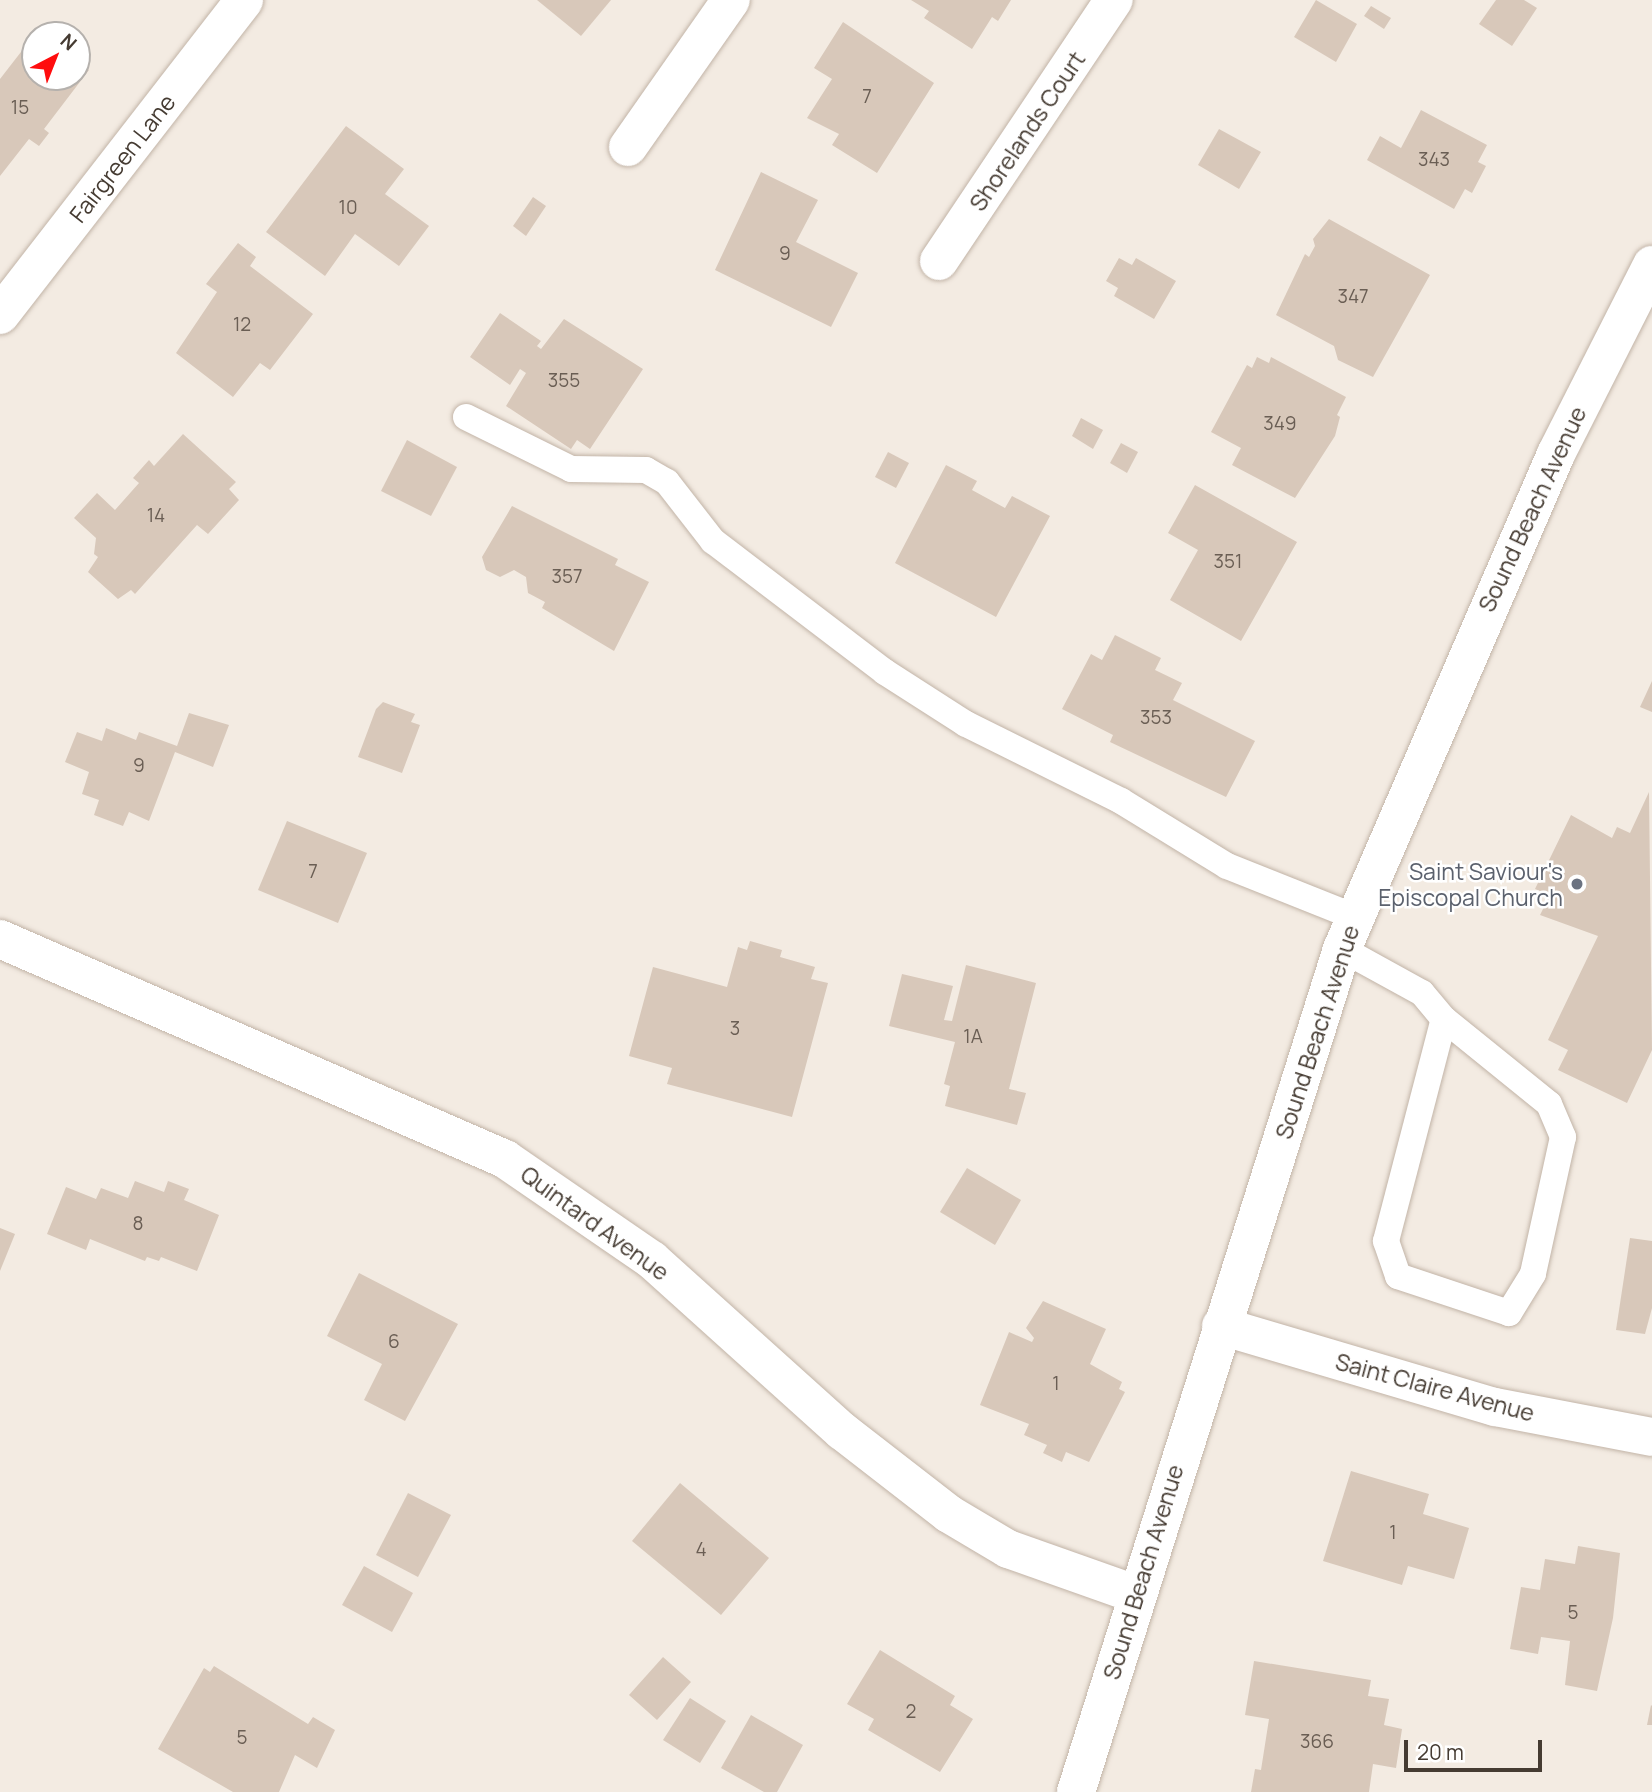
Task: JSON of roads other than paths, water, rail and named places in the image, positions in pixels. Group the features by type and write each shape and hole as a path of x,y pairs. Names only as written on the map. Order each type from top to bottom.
{"street":[{"name":"Fairgreen Lane","path":"0,315 244,0"},
{"path":"628,147 732,0"},
{"name":"Shorelands Court","path":"939,261 1114,0"},
{"name":"Sound Beach Avenue","path":"1076,1792 1135,1594 1348,933 1556,454 1652,265"},
{"name":"Quintard Avenue","path":"0,939 505,1159 652,1260 842,1431 949,1514 1007,1549 1135,1594"},
{"name":"Saint Claire Avenue","path":"1221,1326 1495,1407 1652,1437"}],"lane":[{"path":"466,417 571,469 646,470 667,482 713,541 885,672 966,724 1121,801 1227,866 1348,933 1422,993 1444,1019 1549,1104 1563,1137 1532,1274 1509,1312 1398,1276 1386,1241 1444,1019"}],"place":[{"name":"Saint Saviour's Episcopal Church","path":"1577,884"}]}
